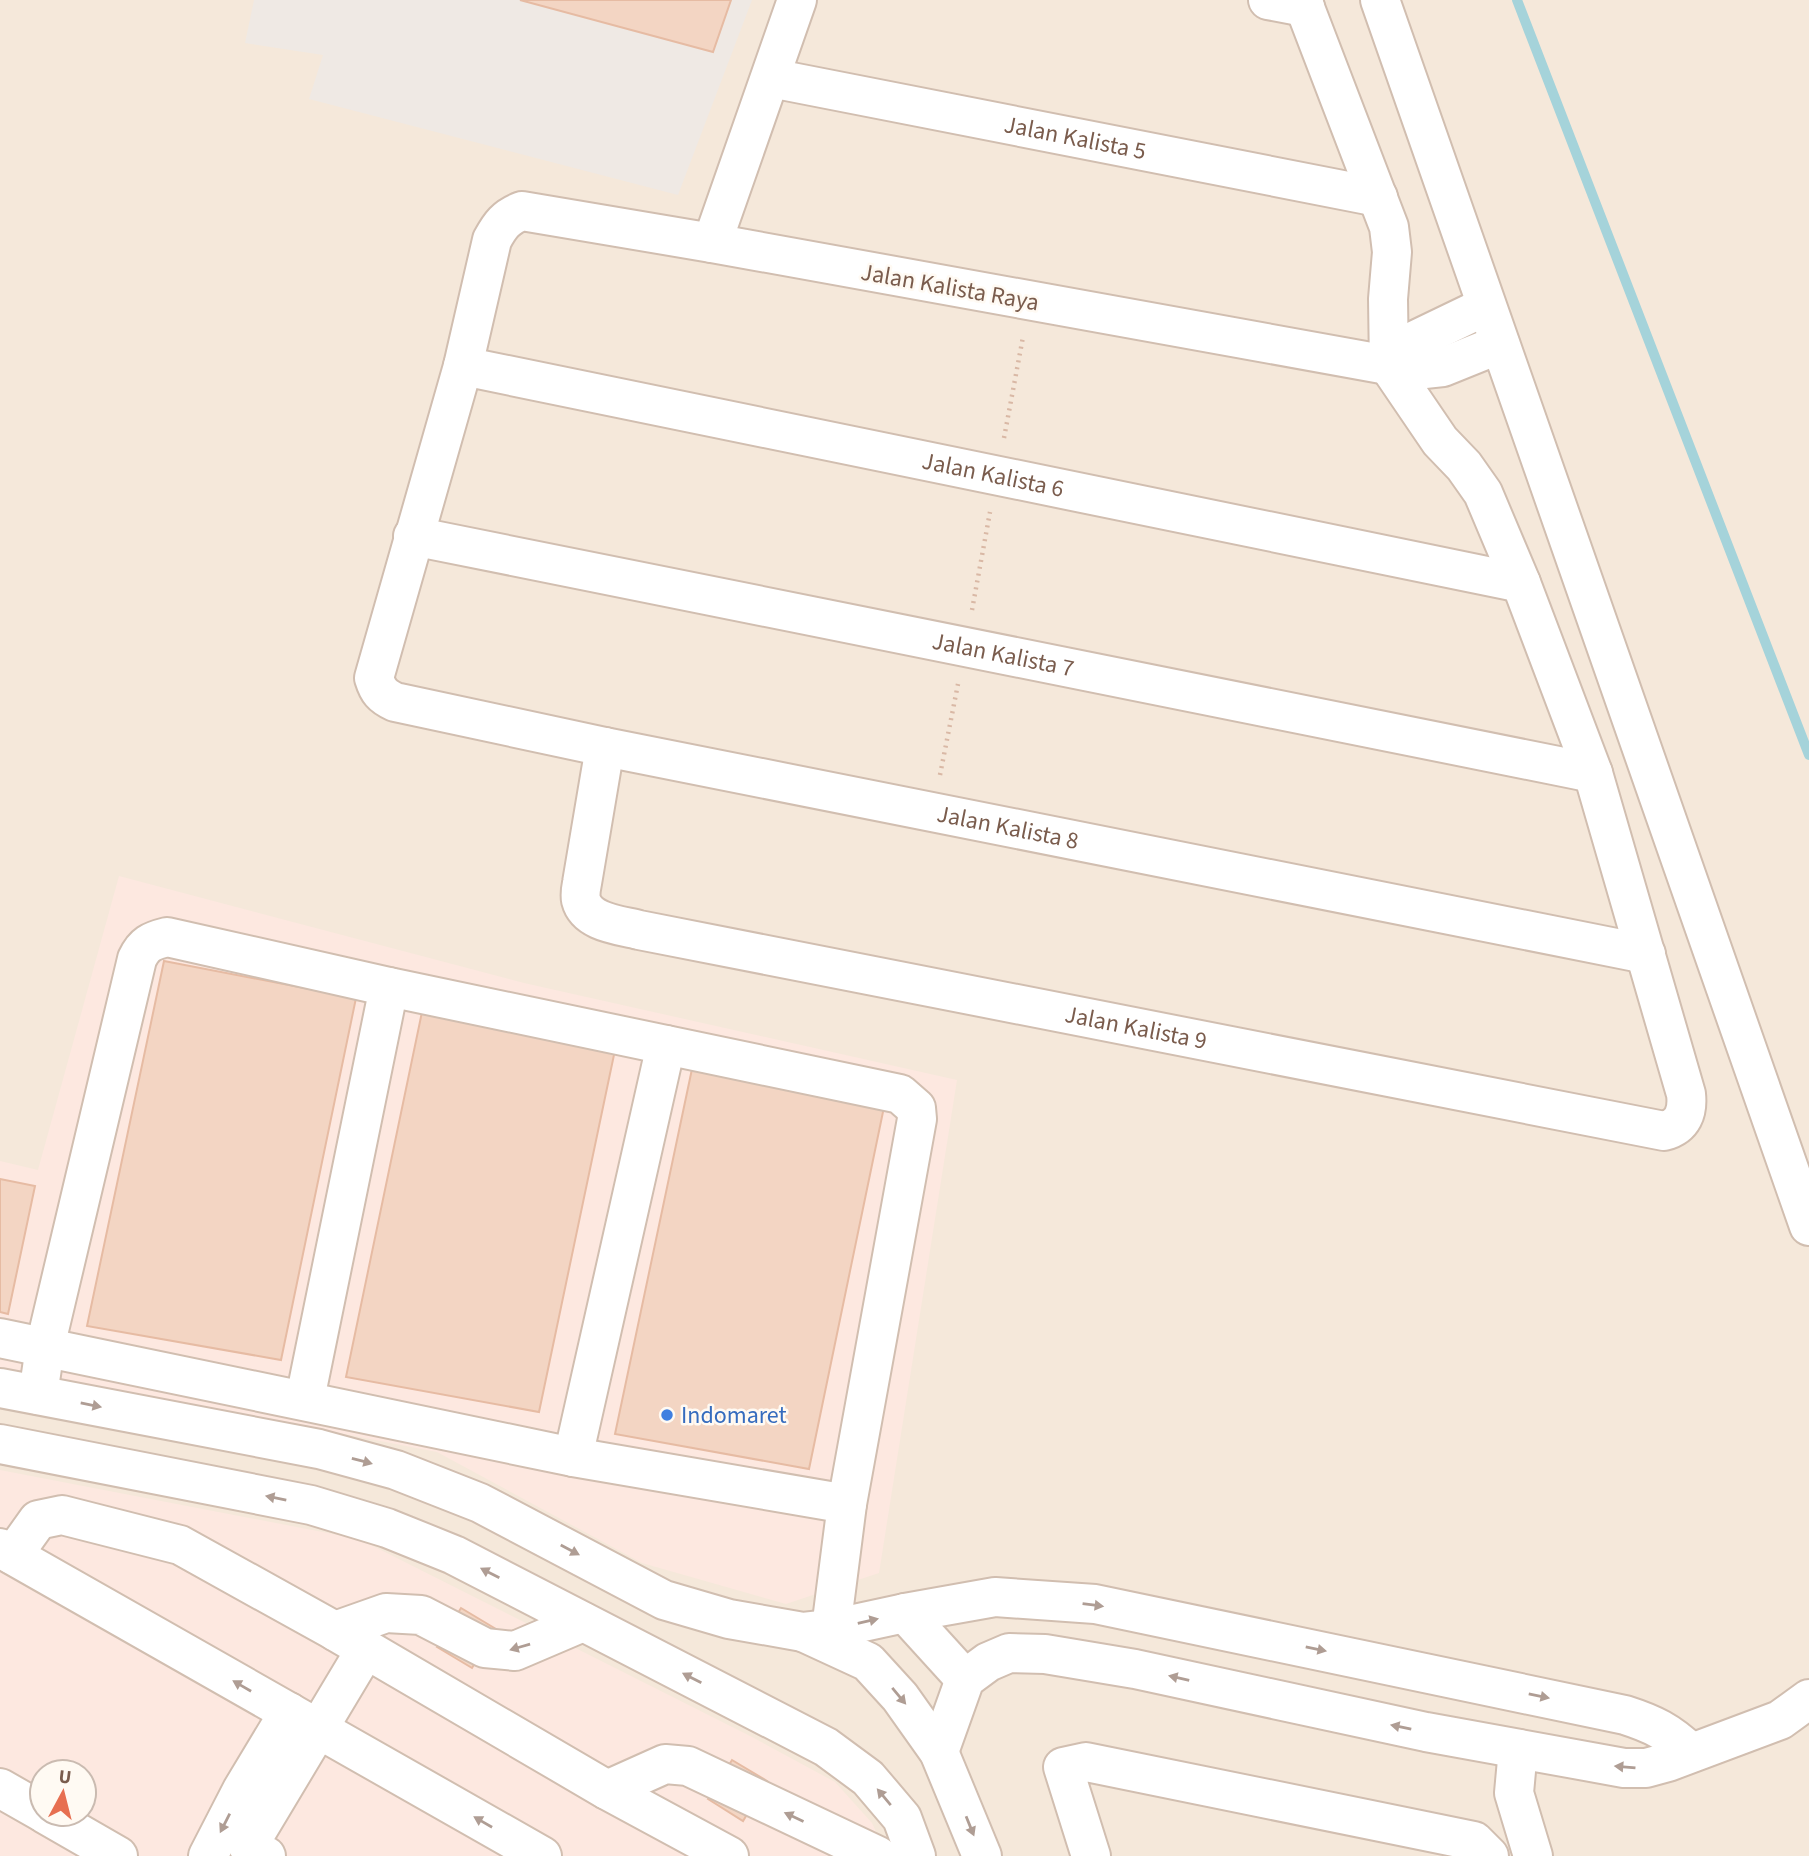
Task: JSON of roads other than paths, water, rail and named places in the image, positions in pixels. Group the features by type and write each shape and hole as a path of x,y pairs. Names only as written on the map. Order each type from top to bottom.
{"street":[{"path":"712,243 797,0"},
{"path":"1268,0 1304,4 1389,227 1392,252 1388,299 1389,366 1440,442 1464,466 1483,493 1521,583 1593,773 1646,954"},
{"path":"1380,0 1809,1226"},
{"name":"Jalan Kalista 5","path":"771,78 1378,197"},
{"name":"Jalan Kalista Raya","path":"463,366 492,240 500,225 522,211 1415,370 1443,367 1500,344"},
{"path":"1389,366 1405,345 1486,306"},
{"path":"413,536 463,366"},
{"name":"Jalan Kalista 6","path":"463,366 1521,583"},
{"name":"Jalan Kalista 7","path":"413,536 1593,773"},
{"name":"Jalan Kalista 8","path":"413,536 374,678 383,696 395,702 605,747 1646,954"},
{"name":"Jalan Kalista 9","path":"605,747 581,900 588,912 599,920 1664,1131 1674,1129 1683,1119 1687,1107 1686,1094 1646,954"},
{"path":"38,1395 46,1347 137,959 143,947 153,940 167,937 389,987 900,1094 916,1108 917,1119 847,1504 817,1630"},
{"path":"305,1399 389,987"},
{"path":"573,1457 666,1045"},
{"path":"0,1338 305,1399 573,1457 847,1504"},
{"path":"0,1388 319,1449 396,1470 480,1503 664,1600 729,1619 817,1630 995,1597 1095,1604 1625,1715 1673,1735 1690,1752"},
{"path":"0,1444 312,1505 362,1520 454,1555 826,1747 868,1778 902,1818 916,1856"},
{"path":"542,1856 7,1551 38,1520 62,1515 180,1545 351,1640 607,1790 673,1843 729,1856"},
{"path":"905,1613 965,1679"},
{"path":"266,1856 248,1846 303,1720 351,1640 386,1614 421,1615 485,1648 515,1651 583,1622"},
{"path":"817,1630 868,1662 901,1697 939,1752 982,1856"},
{"path":"939,1752 965,1679 988,1662 1009,1653 1045,1654 1135,1669 1426,1732 1624,1768 1646,1768 1668,1762 1780,1720 1809,1699"},
{"path":"208,1856 242,1790 303,1720"},
{"path":"1518,1749 1514,1793 1533,1856"},
{"path":"1091,1856 1063,1767 1086,1762 1474,1841 1489,1856"},
{"path":"607,1790 665,1764 688,1766 878,1856"},
{"path":"0,1788 28,1804"},
{"path":"69,1828 118,1856"}],"waterway":[{"path":"1517,0 1809,755"}],"place":[{"name":"Indomaret","path":"667,1415"}]}
